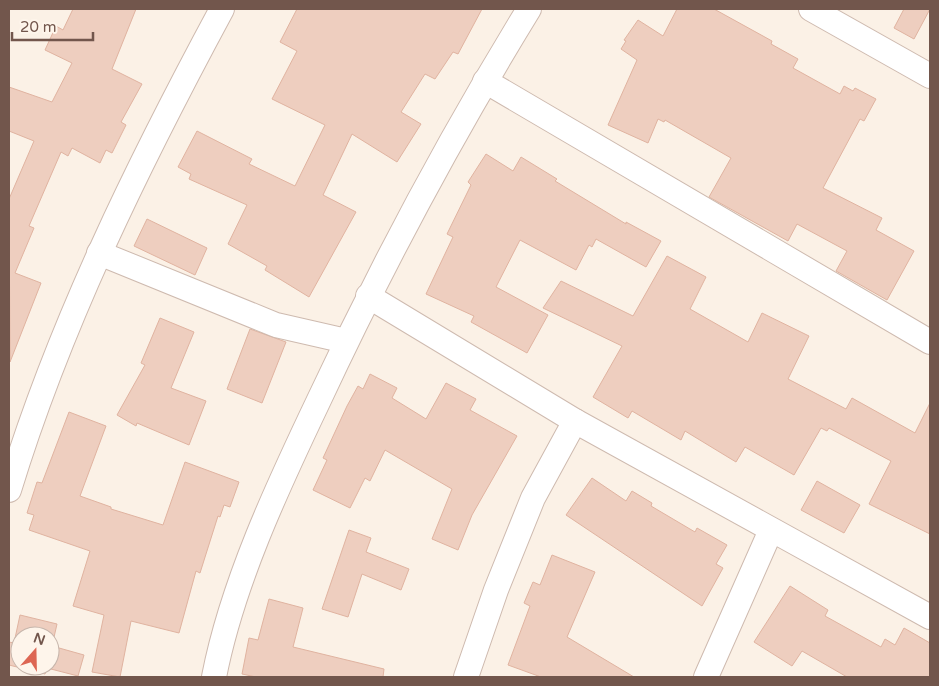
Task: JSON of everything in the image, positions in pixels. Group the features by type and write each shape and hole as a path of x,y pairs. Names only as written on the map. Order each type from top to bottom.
{"street":[{"path":"9,490 48,380 99,253 222,9"},
{"path":"214,677 223,634 279,485 346,341 368,296 485,81 529,9"},
{"path":"811,9 930,76"},
{"path":"485,81 930,342"},
{"path":"99,253 276,325 346,341"},
{"path":"368,296 575,421 930,617"},
{"path":"466,677 496,590 533,498 575,421"},
{"path":"706,677 771,530"}],"building":[{"path":"73,9 136,9 112,69 142,84 121,122 126,125 112,153 106,150 100,163 72,148 68,156 61,152 29,226 34,228 15,273 41,283 10,362 9,199 34,141 9,131 9,87 52,102 72,63 45,50 56,26 63,30"},
{"path":"297,9 482,9 458,54 453,52 435,79 425,74 401,112 421,124 397,162 352,134 323,195 356,212 309,297 265,270 267,266 228,244 247,205 189,179 191,174 178,167 197,131 252,159 249,164 295,186 325,125 272,99 297,51 280,42"},
{"path":"677,9 714,9 772,41 771,44 798,59 793,68 840,94 844,86 853,91 855,88 876,99 864,121 860,119 823,188 882,218 876,230 914,251 887,300 836,271 847,251 797,224 788,241 709,197 731,158 665,120 664,122 658,119 648,143 608,125 637,60 621,49 626,41 624,40 638,20 663,36"},
{"path":"904,9 930,9 914,39 894,28"},
{"path":"486,154 513,171 521,157 557,179 555,181 626,224 626,222 661,241 646,267 596,239 592,247 589,245 576,270 520,240 496,287 548,315 527,353 471,322 474,316 426,294 453,237 447,234 471,185 468,182"},
{"path":"147,219 207,248 195,275 134,246"},
{"path":"667,256 706,277 690,309 748,342 762,313 809,336 788,379 846,409 852,398 915,433 930,403 930,534 869,504 891,461 829,428 827,431 821,428 794,475 745,447 736,462 685,431 681,440 632,411 628,418 593,397 622,346 543,308 561,281 633,316"},
{"path":"160,318 194,332 171,388 206,401 189,445 137,423 136,426 117,415 145,365 141,363"},
{"path":"250,329 286,342 262,403 227,389"},
{"path":"370,374 397,388 392,398 426,419 446,383 476,399 470,410 517,436 472,515 458,550 432,539 452,489 385,450 370,481 365,478 350,508 313,490 327,460 323,458 347,406 358,386 363,389"},
{"path":"69,412 106,426 80,496 111,507 111,509 163,525 185,462 239,482 230,507 224,505 220,517 218,516 200,573 196,571 179,633 131,621 120,677 92,672 104,615 73,606 90,551 29,530 34,515 27,513 37,482 42,483"},
{"path":"592,478 626,501 632,491 652,503 651,506 695,532 697,528 727,545 716,564 723,568 702,606 566,515"},
{"path":"817,481 860,505 844,533 801,510"},
{"path":"349,530 371,538 366,552 409,569 401,590 362,574 348,617 322,609"},
{"path":"552,555 595,572 567,637 634,677 541,677 508,665 530,606 524,603 533,582 540,585"},
{"path":"790,586 828,610 825,616 881,647 885,639 895,645 904,628 930,643 930,677 847,677 802,651 792,666 754,642"},
{"path":"269,599 303,608 293,647 384,669 383,677 256,677 242,674 249,638 258,640"},
{"path":"20,615 57,624 57,626 18,626"},
{"path":"10,642 10,665 9,665"},
{"path":"60,648 84,655 78,676 60,671"}]}
